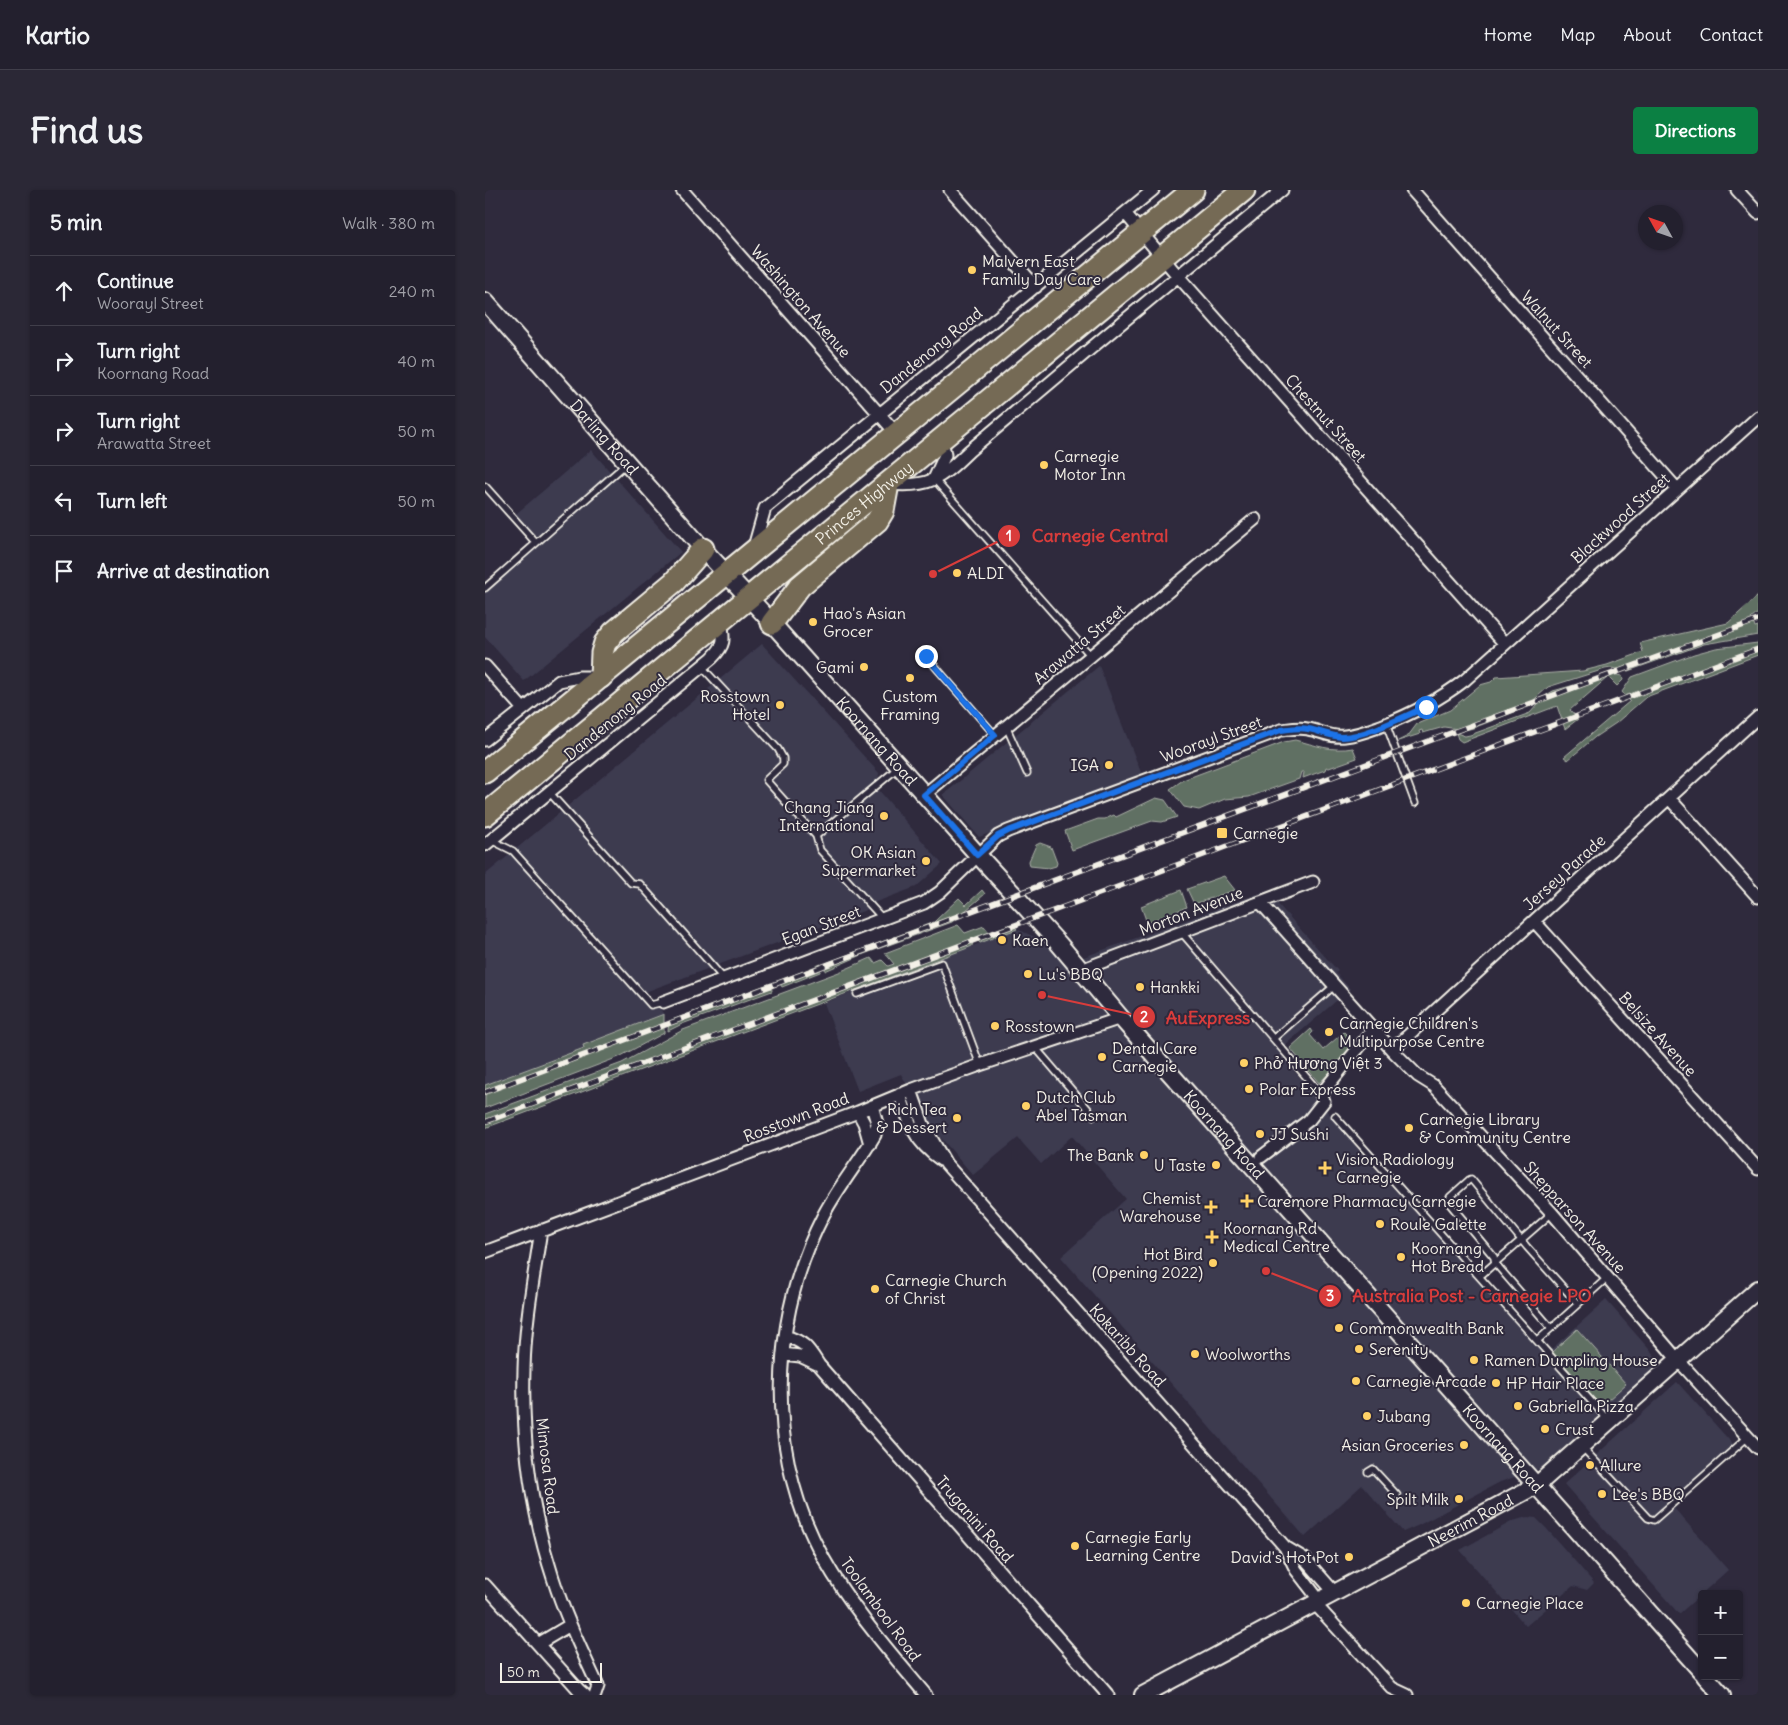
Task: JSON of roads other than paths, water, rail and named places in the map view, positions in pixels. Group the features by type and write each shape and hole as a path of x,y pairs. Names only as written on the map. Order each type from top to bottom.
{"highway":[{"name":"Princes Highway","path":"485,772 1193,190"},
{"name":"Princes Highway","path":"494,816 721,621 1244,190"},
{"path":"772,623 800,586 877,521 883,511 888,484"},
{"path":"601,677 602,653 605,643 613,632 674,582 703,549"}],"street":[{"name":"Washington Avenue","path":"682,190 896,433"},
{"path":"949,190 1036,288"},
{"name":"Dandenong Road","path":"753,551 765,508 879,413 1036,288 1153,190"},
{"path":"888,484 913,486 934,480 955,466 969,451 1282,190"},
{"name":"Walnut Street","path":"1412,190 1677,489"},
{"path":"1737,190 1758,214"},
{"name":"Chestnut Street","path":"1125,213 1178,276 1505,644"},
{"name":"Darling Road","path":"485,301 725,573"},
{"name":"Blackwood Street","path":"1505,644 1758,417"},
{"path":"934,480 945,455 942,439"},
{"name":"Arawatta Street","path":"924,795 1255,519"},
{"name":"Koornang Road","path":"725,573 772,623 1081,970 1121,1018 1698,1667"},
{"name":"Dandenong Road","path":"488,842 494,816 549,792 702,667 723,645 721,621"},
{"name":"Woorayl Street","path":"977,855 998,836 1008,831 1281,730 1309,729 1344,737 1386,724 1426,707 1448,693 1505,644"},
{"path":"485,666 523,708"},
{"path":"485,740 559,681 579,677 601,677"},
{"name":"Jersey Parade","path":"1392,1050 1758,717"},
{"path":"1669,798 1758,897"},
{"name":"Egan Street","path":"663,1002 925,903 940,892 977,855"},
{"name":"Morton Avenue","path":"1081,970 1313,882"},
{"name":"Shepparson Avenue","path":"1260,902 1373,1030 1418,1076 1434,1086 1552,1213 1678,1360 1758,1448"},
{"name":"Belsize Avenue","path":"1534,921 1758,1169"},
{"name":"Rosstown Road","path":"485,1252 858,1112 900,1094 979,1065 1121,1018"},
{"path":"1261,1158 1309,1120 1323,1101 1321,1094 1373,1030"},
{"name":"Kokaribb Road","path":"911,1090 923,1124 946,1164 1285,1547 1296,1570 1318,1603 1391,1688 1407,1695"},
{"name":"Kokaribb Road","path":"900,1094 915,1135 932,1154 946,1164"},
{"name":"Toolambool Road","path":"872,1106 877,1130 825,1214 812,1241 789,1311 783,1354 782,1414 786,1448 801,1507 823,1558 847,1596 927,1695"},
{"path":"858,1112 870,1144"},
{"name":"Mimosa Road","path":"541,1230 530,1298 525,1349 524,1403 526,1440 536,1513 543,1545 570,1625 599,1686 595,1695"},
{"name":"Neerim Road","path":"1143,1695 1537,1485 1758,1289"},
{"name":"Truganini Road","path":"785,1336 802,1342 808,1348 819,1365 1107,1695"},
{"name":"Truganini Road","path":"783,1354 800,1356 819,1365"},
{"name":"Kokaribb Road","path":"1285,1547 1305,1559 1335,1593"},
{"path":"485,1584 537,1644 585,1695"},
{"path":"537,1644 570,1625"},
{"path":"1709,1680 1722,1695"}],"lane":[{"path":"485,588 628,462"},
{"path":"934,480 1091,656"},
{"path":"485,486 536,543"},
{"path":"926,656 995,735"},
{"path":"702,667 778,749 783,758 783,764 766,780 816,836 820,850 883,919"},
{"path":"1386,724 1415,803"},
{"path":"1006,726 1027,773"},
{"path":"816,836 899,766"},
{"path":"549,792 631,883 640,884 725,979"},
{"path":"488,842 513,851 651,1004 663,1002"},
{"path":"1181,933 1321,1094"},
{"path":"857,994 941,963 979,1065"},
{"path":"1274,1038 1334,986"},
{"path":"1035,1046 1094,1116"},
{"path":"1335,1116 1609,1422"},
{"path":"1551,1328 1495,1263 1494,1257 1449,1203 1450,1197 1469,1180 1471,1179 1578,1304"},
{"path":"1480,1276 1552,1213"},
{"path":"1537,1341 1607,1278"},
{"path":"1581,1446 1648,1518 1654,1520 1748,1437"},
{"path":"1368,1472 1373,1469 1397,1496"}],"railway":[{"path":"485,1092 1758,620"},
{"path":"485,1122 1758,649"}],"place":[{"name":"Malvern East Family Day Care","path":"972,270"},
{"name":"Carnegie Motor Inn","path":"1044,465"},
{"name":"ALDI","path":"957,573"},
{"name":"Carnegie Central","path":"933,574"},
{"name":"Hao's Asian Grocer","path":"813,622"},
{"name":"Gami","path":"864,667"},
{"name":"Custom Framing","path":"910,678"},
{"name":"Rosstown Hotel","path":"780,705"},
{"name":"IGA","path":"1109,765"},
{"name":"Chang Jiang International","path":"884,816"},
{"name":"Carnegie","path":"1222,833"},
{"name":"OK Asian Supermarket","path":"926,861"},
{"name":"Kaen","path":"1002,940"},
{"name":"Lu's BBQ","path":"1028,974"},
{"name":"Hankki","path":"1140,987"},
{"name":"AuExpress","path":"1042,995"},
{"name":"Rosstown","path":"995,1026"},
{"name":"Carnegie Children's Multipurpose Centre","path":"1329,1032"},
{"name":"Dental Care Carnegie","path":"1102,1057"},
{"name":"Phở Hương Việt 3","path":"1244,1063"},
{"name":"Polar Express","path":"1249,1089"},
{"name":"Dutch Club Abel Tasman","path":"1026,1106"},
{"name":"Rich Tea & Dessert","path":"957,1118"},
{"name":"Carnegie Library & Community Centre","path":"1409,1128"},
{"name":"JJ Sushi","path":"1260,1134"},
{"name":"The Bank","path":"1144,1155"},
{"name":"U Taste","path":"1216,1165"},
{"name":"Vision Radiology Carnegie","path":"1325,1168"},
{"name":"Caremore Pharmacy Carnegie","path":"1247,1201"},
{"name":"Chemist Warehouse","path":"1211,1207"},
{"name":"Roule Galette","path":"1380,1224"},
{"name":"Koornang Rd Medical Centre","path":"1212,1237"},
{"name":"Koornang Hot Bread","path":"1401,1257"},
{"name":"Hot Bird (Opening 2022)","path":"1213,1263"},
{"name":"Australia Post - Carnegie LPO","path":"1266,1271"},
{"name":"Carnegie Church of Christ","path":"875,1289"},
{"name":"Commonwealth Bank","path":"1339,1328"},
{"name":"Serenity","path":"1359,1349"},
{"name":"Woolworths","path":"1195,1354"},
{"name":"Ramen Dumpling House","path":"1474,1360"},
{"name":"Carnegie Arcade","path":"1356,1381"},
{"name":"HP Hair Place","path":"1496,1383"},
{"name":"Gabriella Pizza","path":"1518,1406"},
{"name":"Jubang","path":"1367,1416"},
{"name":"Crust","path":"1545,1429"},
{"name":"Asian Groceries","path":"1464,1445"},
{"name":"Allure","path":"1590,1465"},
{"name":"Lee's BBQ","path":"1602,1494"},
{"name":"Spilt Milk","path":"1459,1499"},
{"name":"Carnegie Early Learning Centre","path":"1075,1546"},
{"name":"David's Hot Pot","path":"1349,1557"},
{"name":"Carnegie Place","path":"1466,1603"}]}
